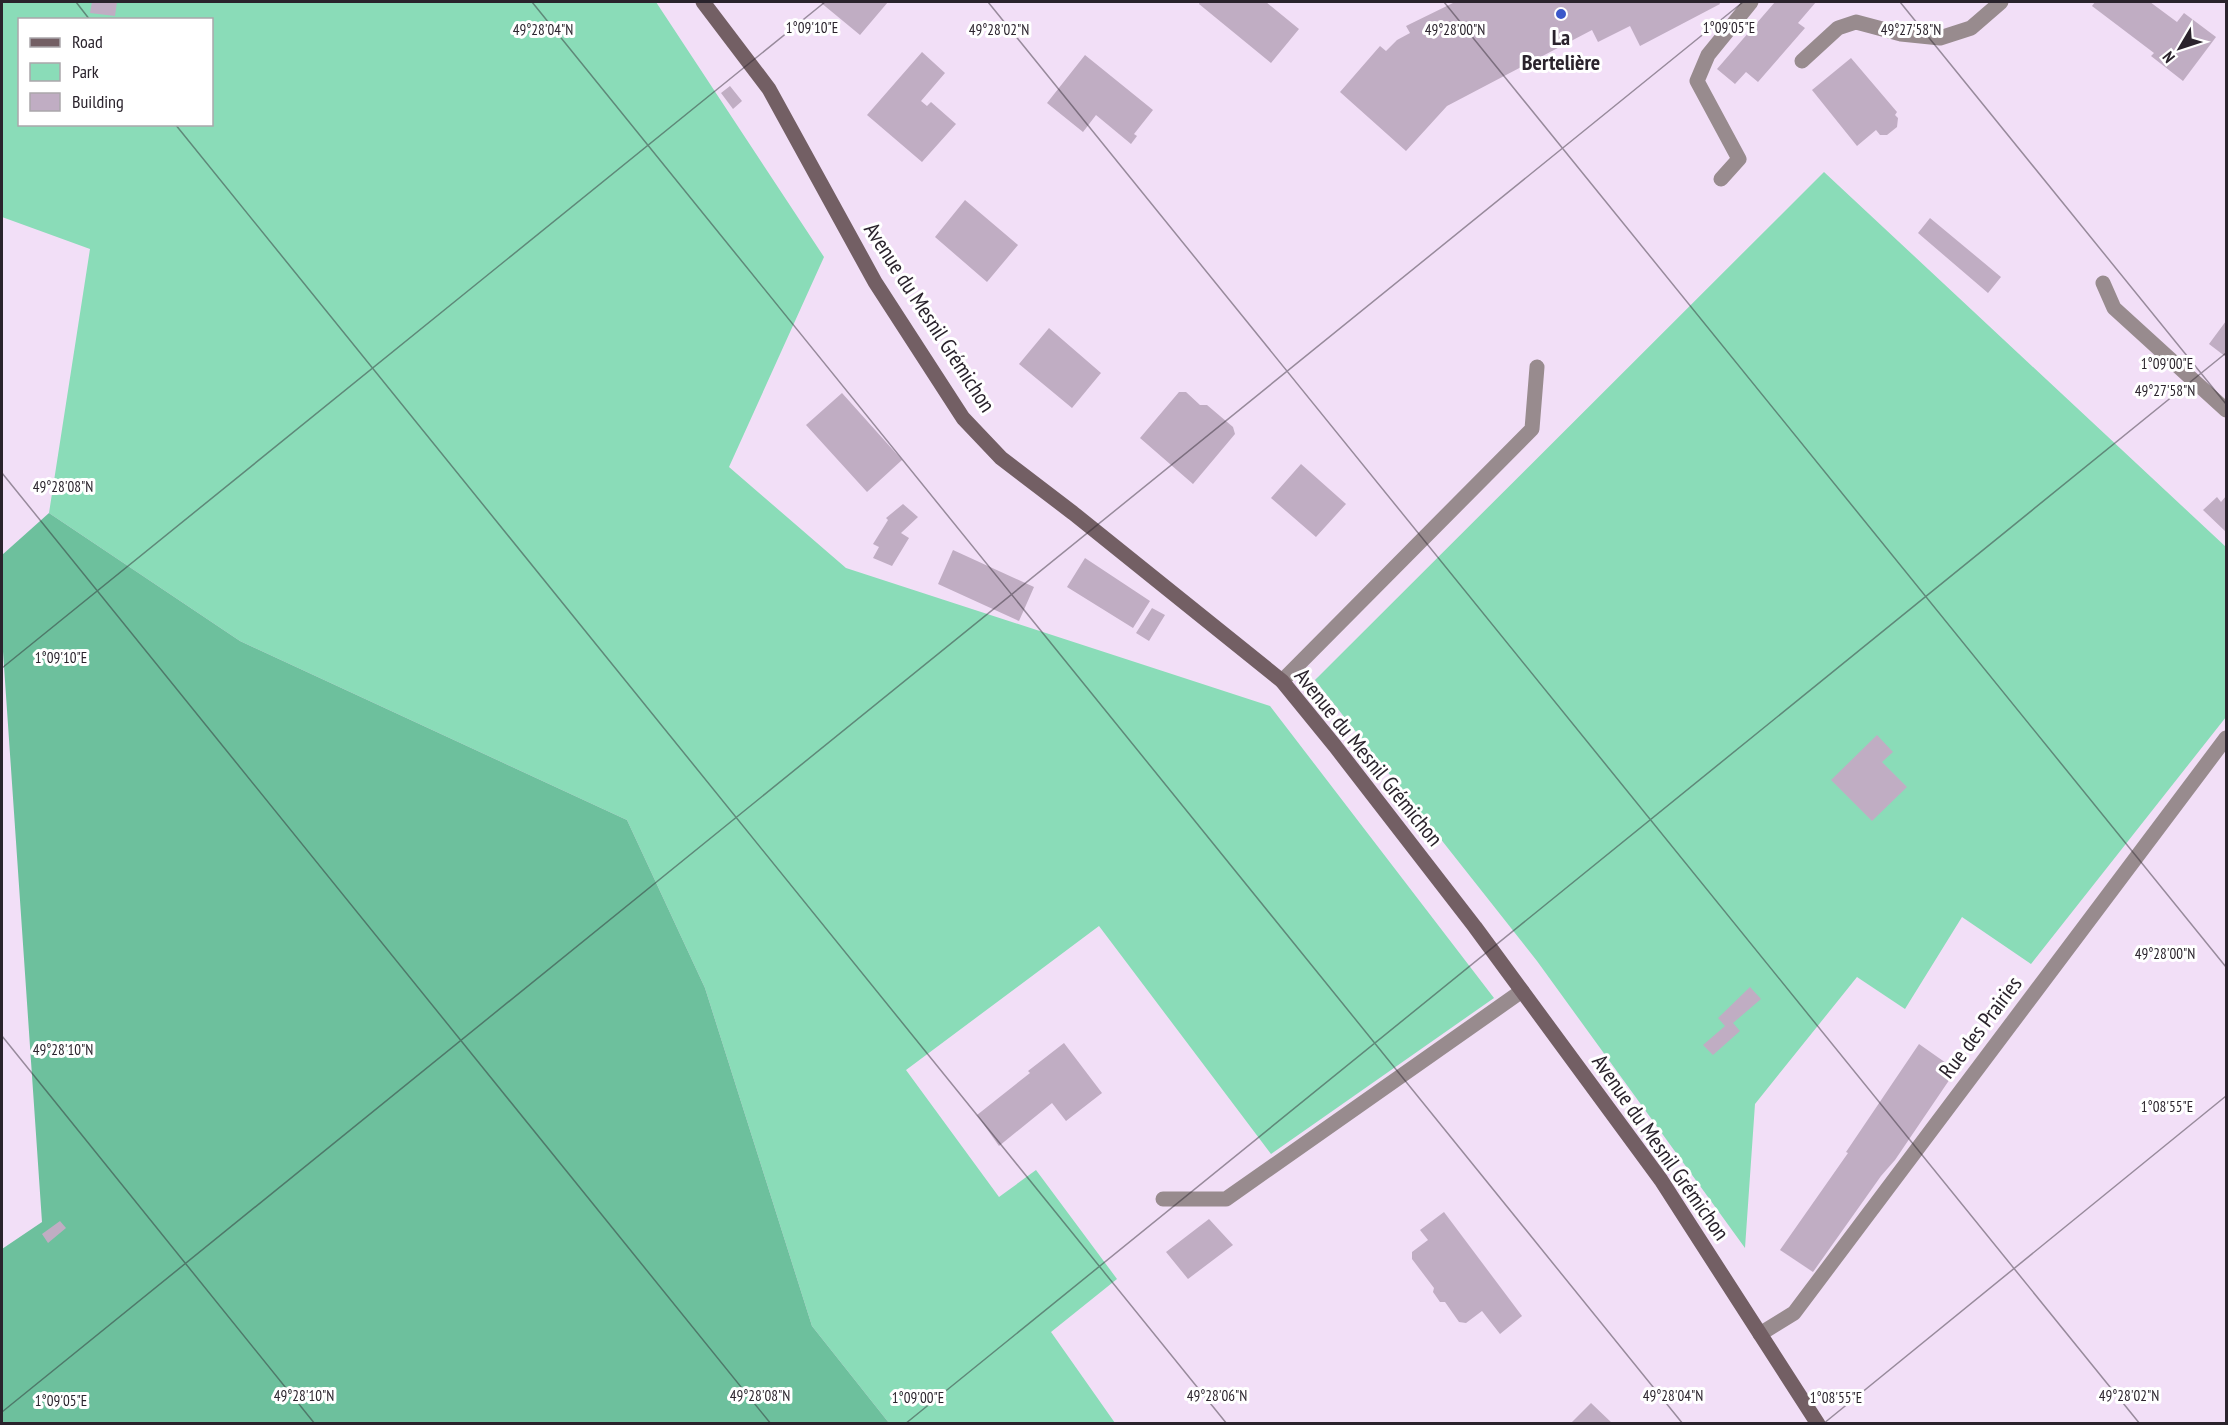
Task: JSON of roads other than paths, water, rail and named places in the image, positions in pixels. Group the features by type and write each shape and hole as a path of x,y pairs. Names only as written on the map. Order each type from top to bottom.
{"street":[{"name":"Avenue du Mesnil Grémichon","path":"703,2 769,89 875,282 963,418 1001,458 1282,681 1349,764 1522,991 1661,1180 1818,1424"},
{"path":"1721,179 1739,159 1697,81 1708,55 1751,2"},
{"path":"1802,61 1838,28 1856,22 1900,34 1940,38 1971,28 2001,2"},
{"path":"2103,283 2114,308 2226,410"},
{"path":"1282,681 1532,429 1537,367"},
{"name":"Rue des Prairies","path":"1760,1334 1794,1313 2226,738"},
{"path":"1163,1199 1226,1199 1522,991"}],"place":[{"name":"La Bertelière","path":"1561,14"}]}
